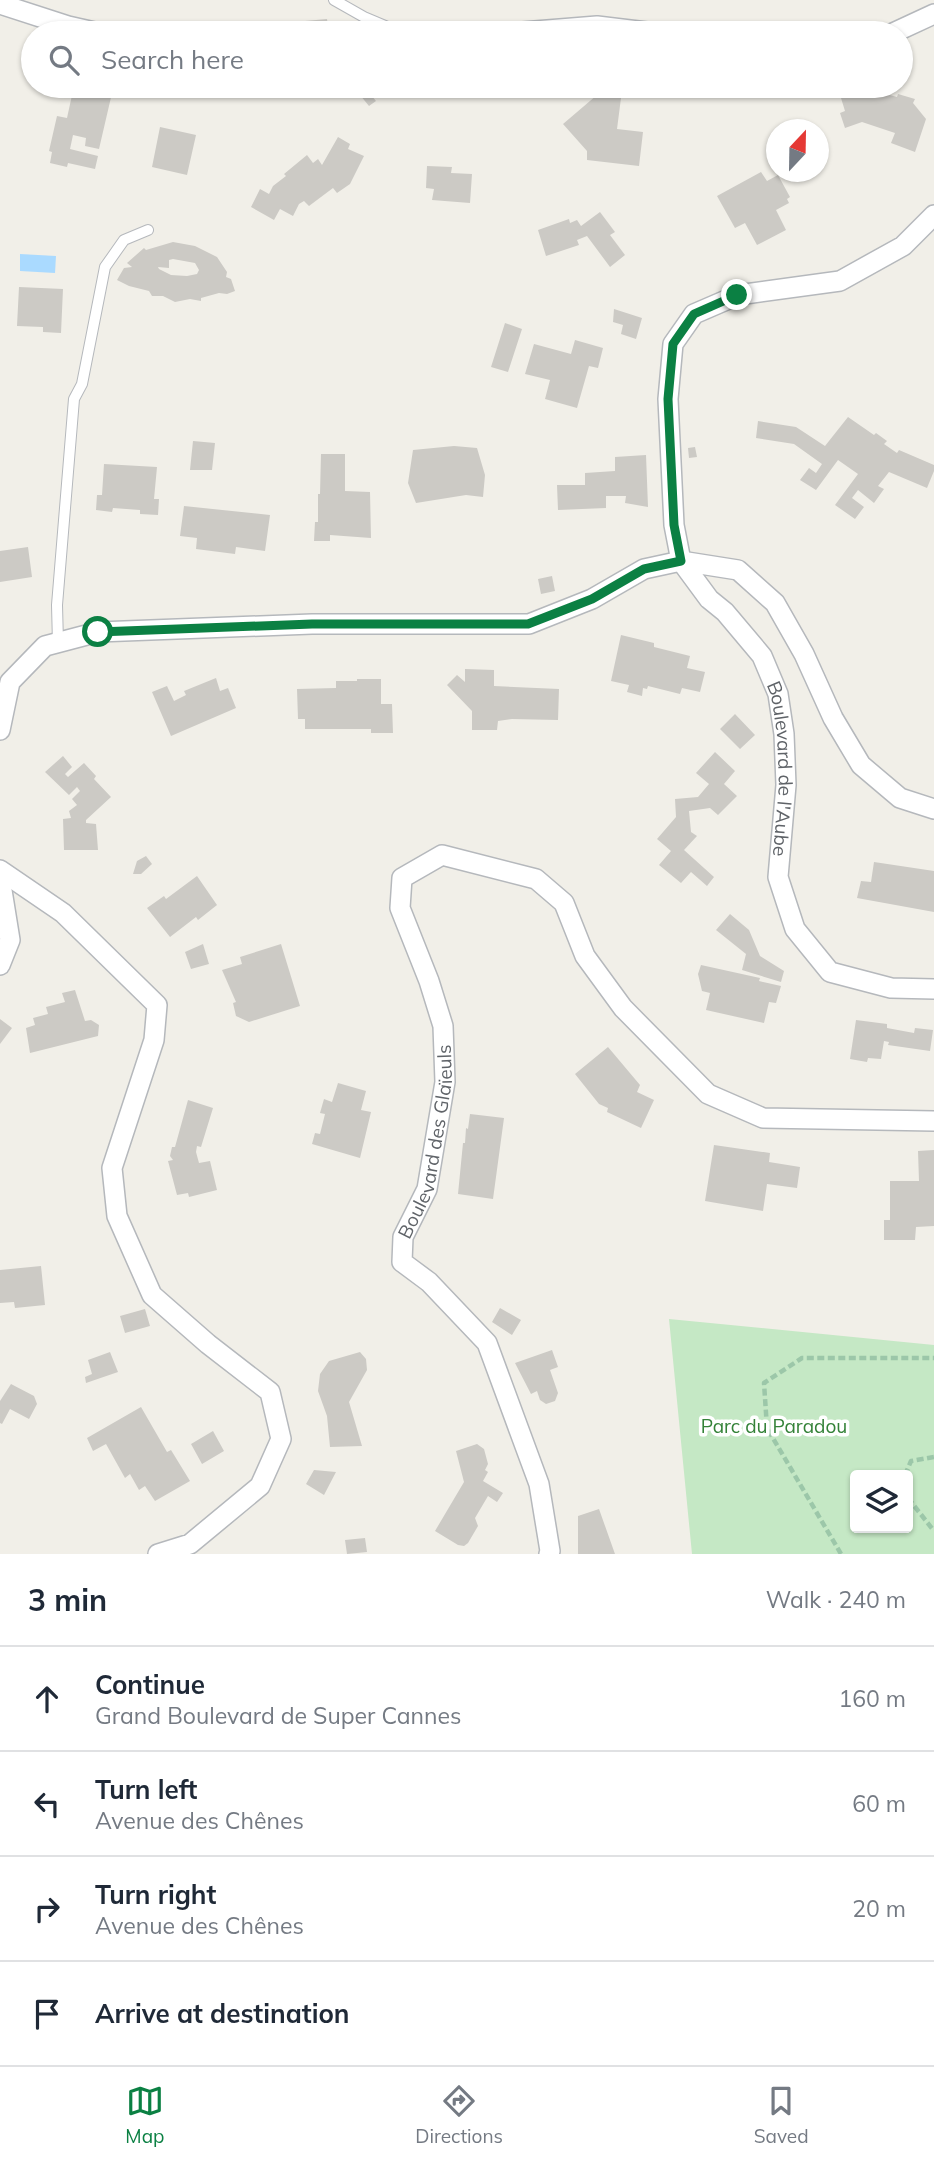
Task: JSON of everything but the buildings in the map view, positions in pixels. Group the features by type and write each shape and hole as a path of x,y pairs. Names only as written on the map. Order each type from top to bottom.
{"street":[{"path":"0,4 53,21"},
{"path":"913,24 934,14"},
{"path":"681,561 674,525 668,399 673,344 694,314 737,295 840,281 903,246 934,215"},
{"path":"0,730 9,682 44,646 98,632 312,624 528,624 592,599 644,569 681,561 738,570 775,603 804,654 833,718 861,765 900,798 934,809"},
{"name":"Boulevard de l'Aube","path":"681,561 709,599 725,612 762,656 778,694 784,734 786,785 778,877 795,929 830,972 891,988 934,989"},
{"name":"Boulevard des Glaïeuls","path":"548,1554 550,1551 539,1484 487,1343 429,1282 402,1262 402,1237 427,1189 445,1082 443,1026 429,981 400,908 402,878 442,855 536,879 564,902 585,956 623,1008 708,1094 763,1118 934,1121"},
{"path":"0,870 63,913 157,1005 154,1040 112,1168 117,1216 152,1294 270,1392 281,1439 260,1486 190,1544 158,1554"},
{"path":"0,878 10,940 0,965"}],"lane":[{"path":"334,0 374,21"},
{"path":"58,643 57,605 74,399 82,384 104,267 124,240 148,230"}],"path":[{"path":"841,1554 767,1428 764,1383 802,1358 934,1358"},
{"path":"907,1470 911,1461 934,1457"},
{"path":"913,1504 934,1531"}],"green space":[{"name":"Parc du Paradou","path":"669,1319 934,1345 934,1554 692,1554"}],"water":[{"path":"20,254 56,256 55,273 20,271"}],"route":[{"path":"98,632 312,624 528,624 592,599 644,569 681,561 674,525 668,399 673,344 694,314 737,295"}]}
